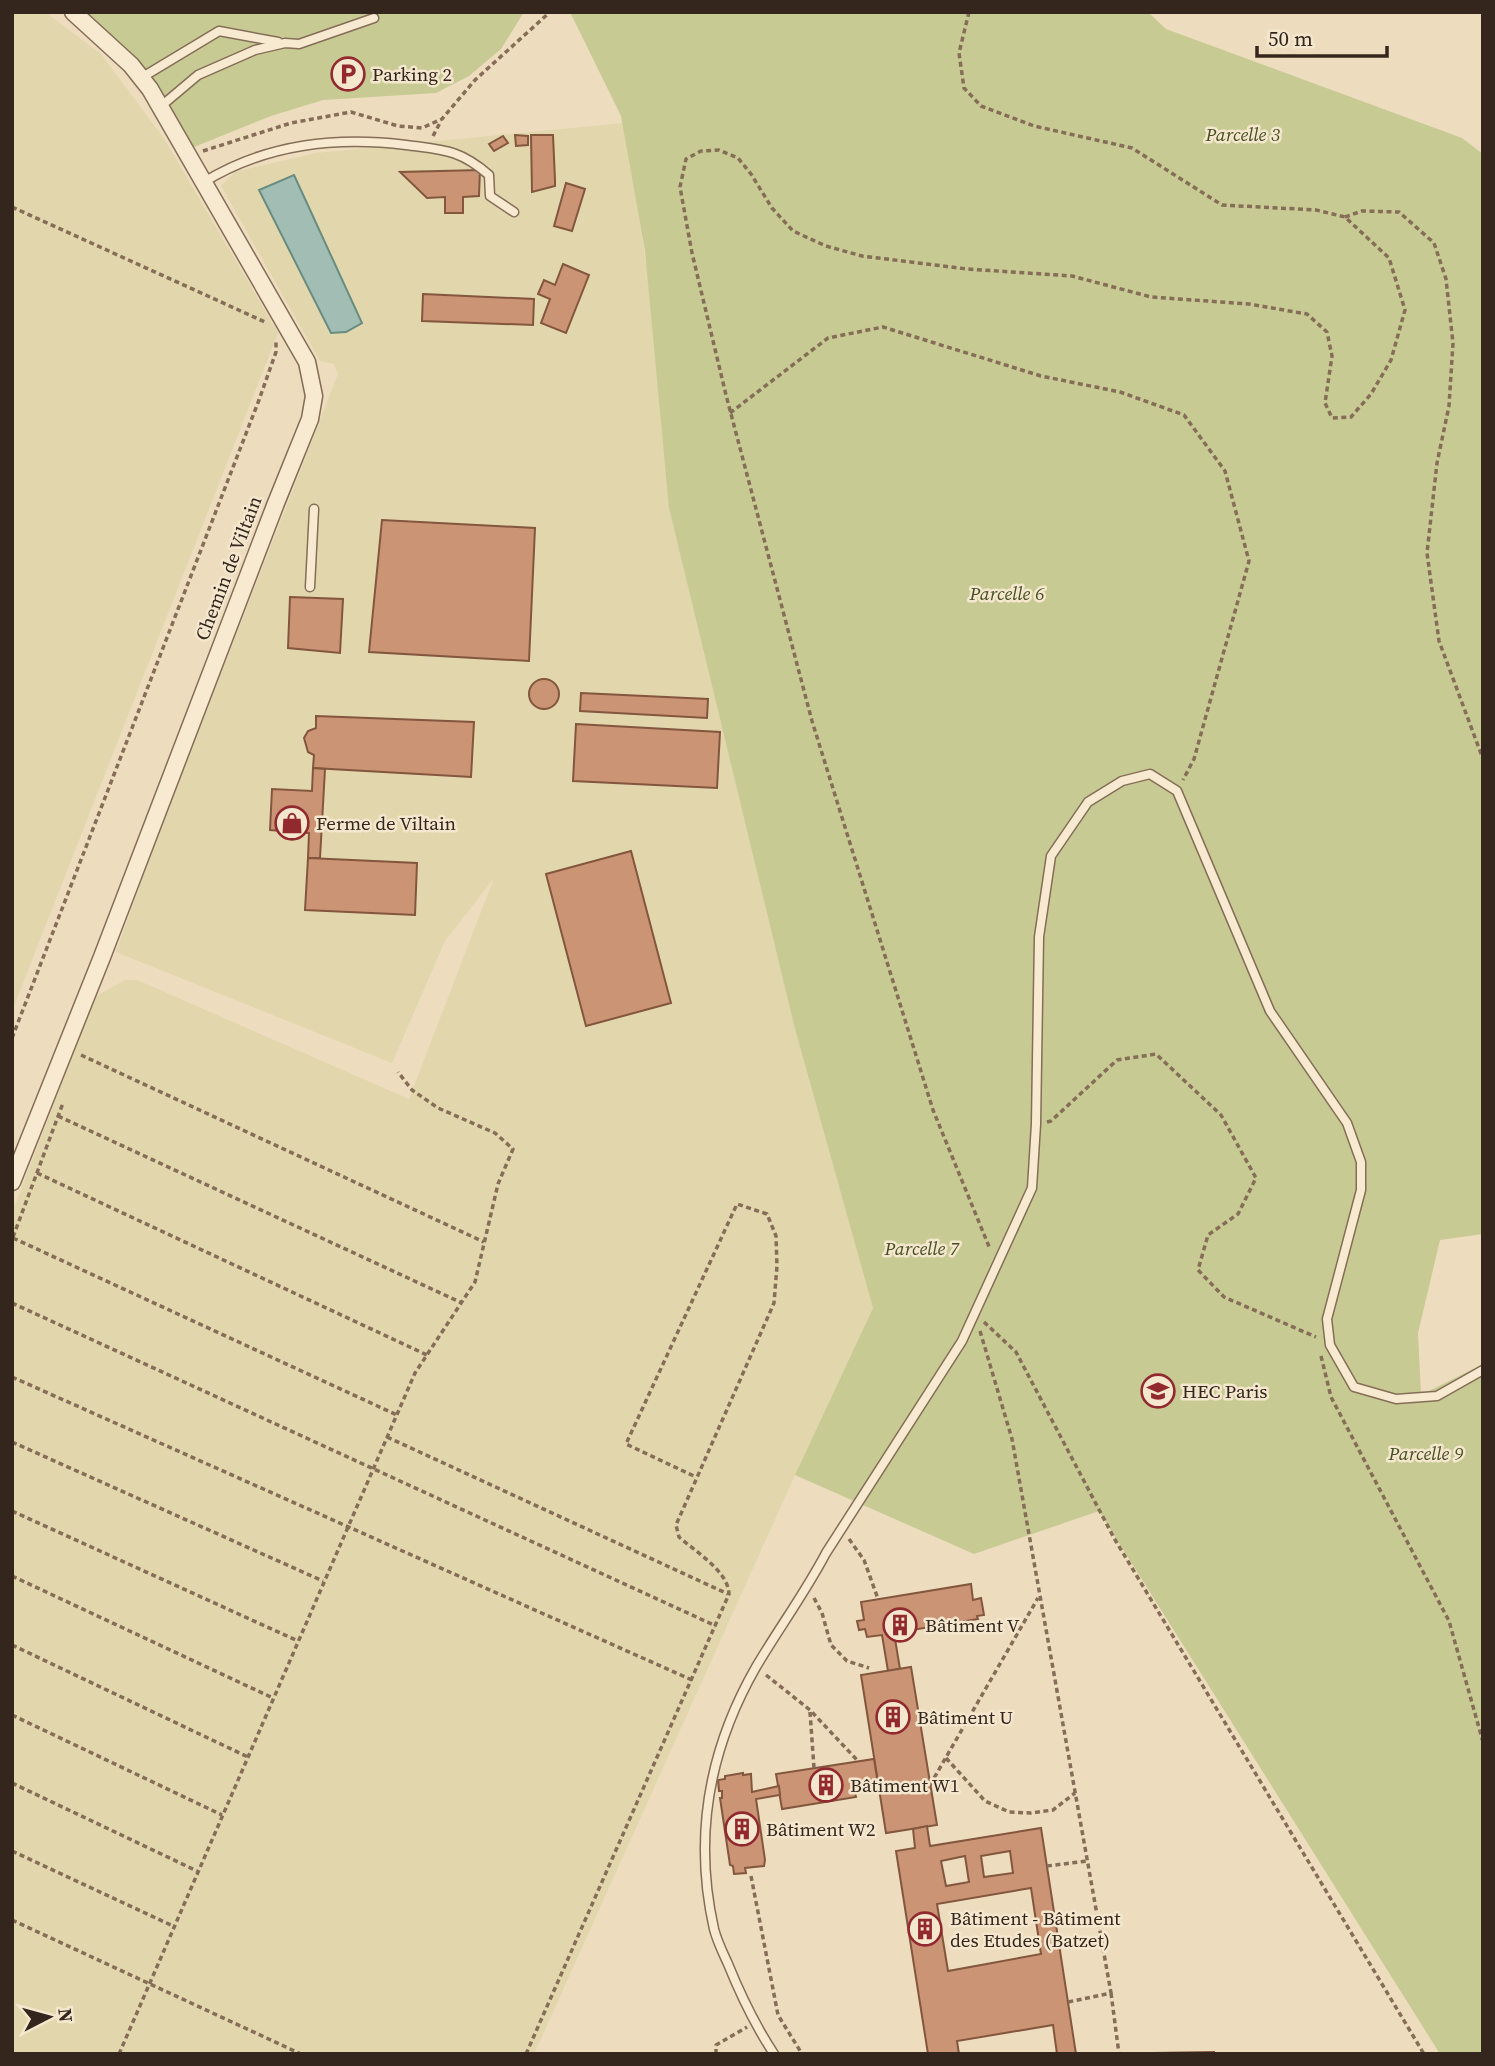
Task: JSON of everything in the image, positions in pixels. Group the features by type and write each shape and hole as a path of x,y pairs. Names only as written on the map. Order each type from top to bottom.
{"street":[{"name":"Chemin de Viltain","path":"12,1182 310,419 314,396 307,362 160,107 131,65 86,21 73,12"}],"lane":[{"path":"141,78 219,32 299,44 374,18"},
{"path":"160,107 198,75 255,50 285,43"},
{"path":"204,182 226,168 301,145 362,141 449,150 477,164 489,175 491,196 514,212"},
{"path":"310,587 314,509"},
{"path":"774,2054 754,2024 715,1932 706,1880 706,1830 712,1771 727,1726 757,1667 962,1340 1032,1188 1036,1124 1039,937 1051,856 1088,802 1122,780 1150,774 1177,791 1270,1011 1347,1123 1361,1162 1361,1190 1327,1319 1330,1345 1354,1387 1396,1399 1437,1396 1483,1370"}],"path":[{"path":"427,148 442,119 475,80 550,12"},
{"path":"969,12 959,52 964,88 981,106 1034,126 1132,148 1222,205 1316,210 1345,217 1390,258 1405,310 1391,360 1371,394 1350,417 1332,418 1325,403 1332,356 1327,332 1307,314 1249,304 1150,297 1072,276 862,256 826,246 793,231 772,208 738,158 719,150 701,151 686,159 680,187 692,253 730,413 812,721 933,1110 989,1249 999,1257"},
{"path":"189,156 291,123 351,112 398,125 422,128 442,119"},
{"path":"12,208 265,321 270,329"},
{"path":"1345,217 1362,211 1399,212 1434,243 1446,279 1453,343 1449,406 1437,463 1427,553 1439,641 1483,759"},
{"path":"730,413 828,338 883,327 1041,376 1120,392 1184,415 1225,471 1249,561 1194,759 1177,791"},
{"path":"12,1038 259,400 276,352 276,337"},
{"path":"86,1043 81,1055 484,1242"},
{"path":"1036,1124 1051,1121 1117,1060 1156,1055 1221,1115 1256,1178 1238,1214 1208,1236 1198,1269 1224,1297 1330,1345"},
{"path":"119,2054 415,1373 475,1282 498,1184 513,1149 495,1133 438,1108 412,1090 398,1072"},
{"path":"68,1091 13,1238 397,1415"},
{"path":"58,1116 462,1303"},
{"path":"37,1173 427,1355"},
{"path":"526,2054 729,1594 724,1577 680,1537 676,1525 774,1303 778,1266 776,1236 767,1214 737,1204 626,1444 696,1477"},
{"path":"12,1303 716,1626"},
{"path":"975,1314 1012,1439 1111,1993 1119,2054"},
{"path":"975,1314 1016,1352 1114,1538 1424,2054"},
{"path":"1317,1337 1331,1397 1449,1621 1483,1742"},
{"path":"12,1377 692,1680"},
{"path":"387,1437 729,1594"},
{"path":"12,1442 324,1582"},
{"path":"12,1511 298,1641"},
{"path":"842,1529 864,1560 878,1599"},
{"path":"12,1576 274,1698"},
{"path":"808,1588 822,1613 831,1645 847,1661 869,1668"},
{"path":"930,1785 1039,1596"},
{"path":"12,1645 248,1757"},
{"path":"757,1667 810,1710 858,1761"},
{"path":"810,1710 814,1768"},
{"path":"12,1715 222,1815"},
{"path":"946,1758 985,1801 1009,1812 1053,1810 1075,1793"},
{"path":"12,1783 197,1871"},
{"path":"12,1851 173,1926"},
{"path":"1048,1866 1087,1861"},
{"path":"751,1876 778,2015 802,2054"},
{"path":"12,1920 301,2054"},
{"path":"1069,2002 1111,1993"},
{"path":"716,2054 716,2046 754,2024"}],"shaded area":[{"path":"12,12 45,12 101,54 165,140 278,333 12,1011"},
{"path":"624,123 655,319 669,508 795,1029 873,1308 534,2054 12,2054 12,1213 95,997 125,980 137,980 409,1099 494,878 445,941 392,1063 116,952 154,846 338,374 334,364 320,361 221,186 235,172 316,153"}],"green space":[{"path":"73,12 524,12 501,49 469,76 436,93 323,100 271,116 194,147 131,65"},
{"path":"570,12 1148,12 1166,29 1462,138 1483,154 1483,1234 1440,1240 1418,1333 1421,1395 1483,1364 1483,2054 1440,2054 1099,1511 974,1554 795,1475 873,1308 795,1029 669,508 645,251 621,116"}],"water":[{"path":"294,175 362,323 346,332 331,333 259,190"}],"building":[{"path":"515,135 528,136 528,145 516,146"},
{"path":"531,135 553,135 555,180 555,186 532,192"},
{"path":"503,136 508,143 494,151 489,144"},
{"path":"480,170 479,196 463,197 463,213 445,213 445,197 427,198 400,172"},
{"path":"566,183 585,189 572,231 554,226"},
{"path":"563,264 589,275 566,333 541,323 550,299 538,294 544,280 555,285"},
{"path":"423,294 534,299 533,325 422,321"},
{"path":"382,520 535,528 529,661 369,652"},
{"path":"290,597 343,599 340,653 288,648"},
{"path":"544,679 555,683 559,694 555,705 544,709 533,705 529,694 533,683"},
{"path":"581,693 708,699 707,718 580,711"},
{"path":"316,716 474,722 471,777 313,768 314,755 308,752 304,738 308,731 316,728"},
{"path":"576,724 720,732 717,788 573,781"},
{"path":"313,768 325,769 320,858 308,858 309,833 270,830 272,789 312,791"},
{"path":"631,851 671,1003 586,1026 546,874"},
{"path":"308,858 417,863 415,915 305,910"},
{"name":"Bâtiment V","path":"971,1584 973,1600 981,1598 984,1615 977,1616 978,1619 894,1633 900,1669 888,1671 882,1635 867,1637 865,1629 859,1630 857,1621 864,1620 861,1602"},
{"name":"Bâtiment U","path":"911,1667 937,1825 886,1833 861,1675"},
{"name":"Bâtiment W1","path":"874,1759 878,1784 854,1788 856,1797 782,1809 776,1774"},
{"name":"Bâtiment W2","path":"743,1773 751,1774 752,1792 779,1786 780,1795 756,1799 764,1866 745,1868 746,1873 734,1874 733,1866 730,1865 720,1798 722,1791 719,1791 718,1780"},
{"name":"Bâtiment - Bâtiment des Etudes (Batzet)","path":"927,1826 930,1846 1041,1828 1076,2054 1057,2054 1053,2025 957,2041 959,2054 928,2054 896,1851 915,1848 913,1829","holes":["1010,1851 1013,1873 984,1877 981,1856","965,1856 969,1882 946,1886 941,1861","1031,1888 1041,1954 948,1971 937,1904"]},
{"path":"1214,2052 1214,2054 1152,2053"}],"place":[{"name":"Parking 2","path":"348,74"},
{"name":"Ferme de Viltain","path":"292,823"},
{"name":"HEC Paris","path":"1158,1391"},
{"name":"Bâtiment V","path":"900,1625"},
{"name":"Bâtiment U","path":"893,1717"},
{"name":"Bâtiment W1","path":"826,1785"},
{"name":"Bâtiment W2","path":"742,1829"},
{"name":"Bâtiment - Bâtiment des Etudes (Batzet)","path":"925,1929"}],"park label":[{"name":"Parcelle 3","path":"1243,134"},
{"name":"Parcelle 6","path":"1007,593"},
{"name":"Parcelle 7","path":"922,1248"},
{"name":"Parcelle 9","path":"1426,1453"}]}
